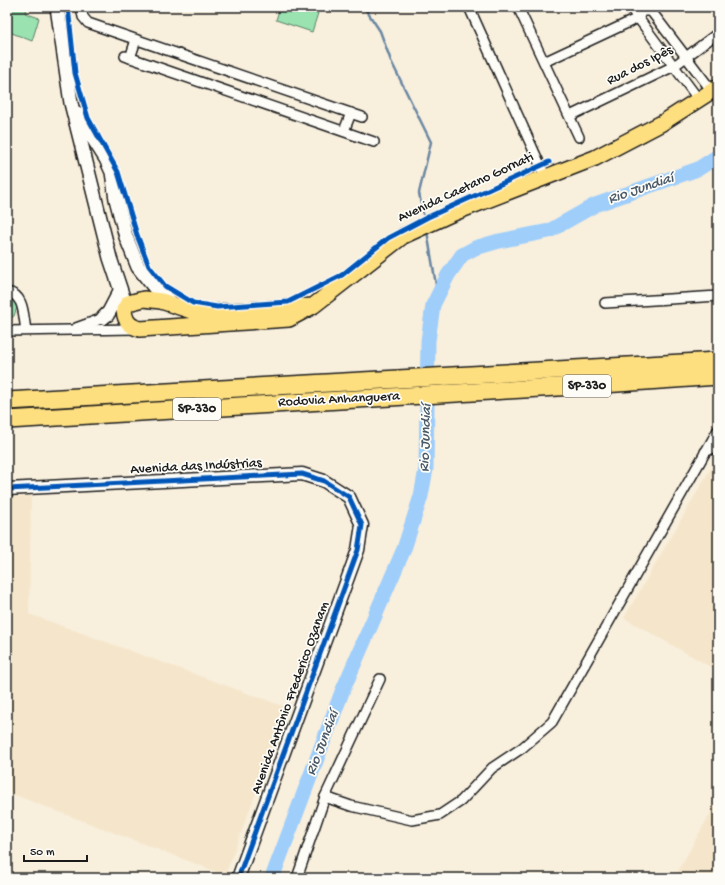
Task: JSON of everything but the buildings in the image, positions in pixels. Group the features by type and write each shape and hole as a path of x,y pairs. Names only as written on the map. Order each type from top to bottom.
{"highway":[{"name":"Rodovia Anhanguera","path":"7,420 387,389 462,375 716,369"},
{"name":"Rodovia Anhanguera","path":"7,401 387,389 461,393 716,369"}],"main road":[{"path":"57,7 71,103 125,308 126,322 131,327 140,329 168,327 313,306 403,236 432,222 595,158 662,123 715,89"},
{"path":"71,103 106,159 112,172 116,199 126,237 138,267 154,287 176,306"},
{"path":"89,175 99,167 106,168 112,172"},
{"path":"103,318 110,312 120,291"},
{"path":"125,308 135,300 144,299 161,301 198,313 231,317"},
{"path":"168,327 175,317 176,306"}],"street":[{"path":"81,7 83,17 86,22 362,117"},
{"path":"469,7 546,178"},
{"path":"630,7 698,100"},
{"path":"521,8 579,137"},
{"path":"544,62 638,18 646,20 652,8 687,58 715,89"},
{"name":"Rua dos Ipês","path":"570,116 674,66 687,58 718,33"},
{"path":"136,40 127,57 374,142"},
{"path":"344,131 351,113"},
{"path":"7,292 15,295 22,304 26,330"},
{"path":"605,303 718,296"},
{"path":"71,330 125,308"},
{"path":"7,331 140,329"},
{"path":"326,797 351,806 412,820 440,815 461,801 492,768 522,748 552,722 718,430"},
{"path":"705,452 718,446"},
{"name":"Avenida das Indústrias","path":"7,488 302,474 324,481 349,497 362,525"},
{"name":"Avenida Antônio Frederico Ozanam","path":"238,878 358,550 362,525"},
{"path":"297,878 326,797 380,679"}],"shaded area":[{"path":"718,456 718,671 624,618"},
{"path":"31,496 29,614 288,708 225,875 7,792 7,497"},
{"path":"718,800 718,878 674,878"}],"green space":[{"path":"7,7 28,7 25,13 39,18 32,41 7,31"},
{"path":"280,7 299,7 318,13 312,32 276,20"},
{"path":"7,297 14,300 17,307 14,316 7,320"}],"waterway":[{"path":"364,7 380,31 391,61 431,142 419,193 423,214"},
{"name":"Rio Jundiaí","path":"272,878 342,692 404,549 421,496 426,469 428,341 433,305 448,275 462,255 475,248 499,241 549,231 595,205 698,169 718,156"},
{"path":"427,231 436,285 433,305"}],"cycle path":[{"name":"Avenida Caetano Gornati","path":"68,7 75,73 88,118 118,172 137,235 149,266 165,286 193,303 217,307 288,302 342,275 388,238 428,217 549,162"},
{"path":"7,489 302,474 324,481 349,497 362,525 358,550 238,878"}]}
